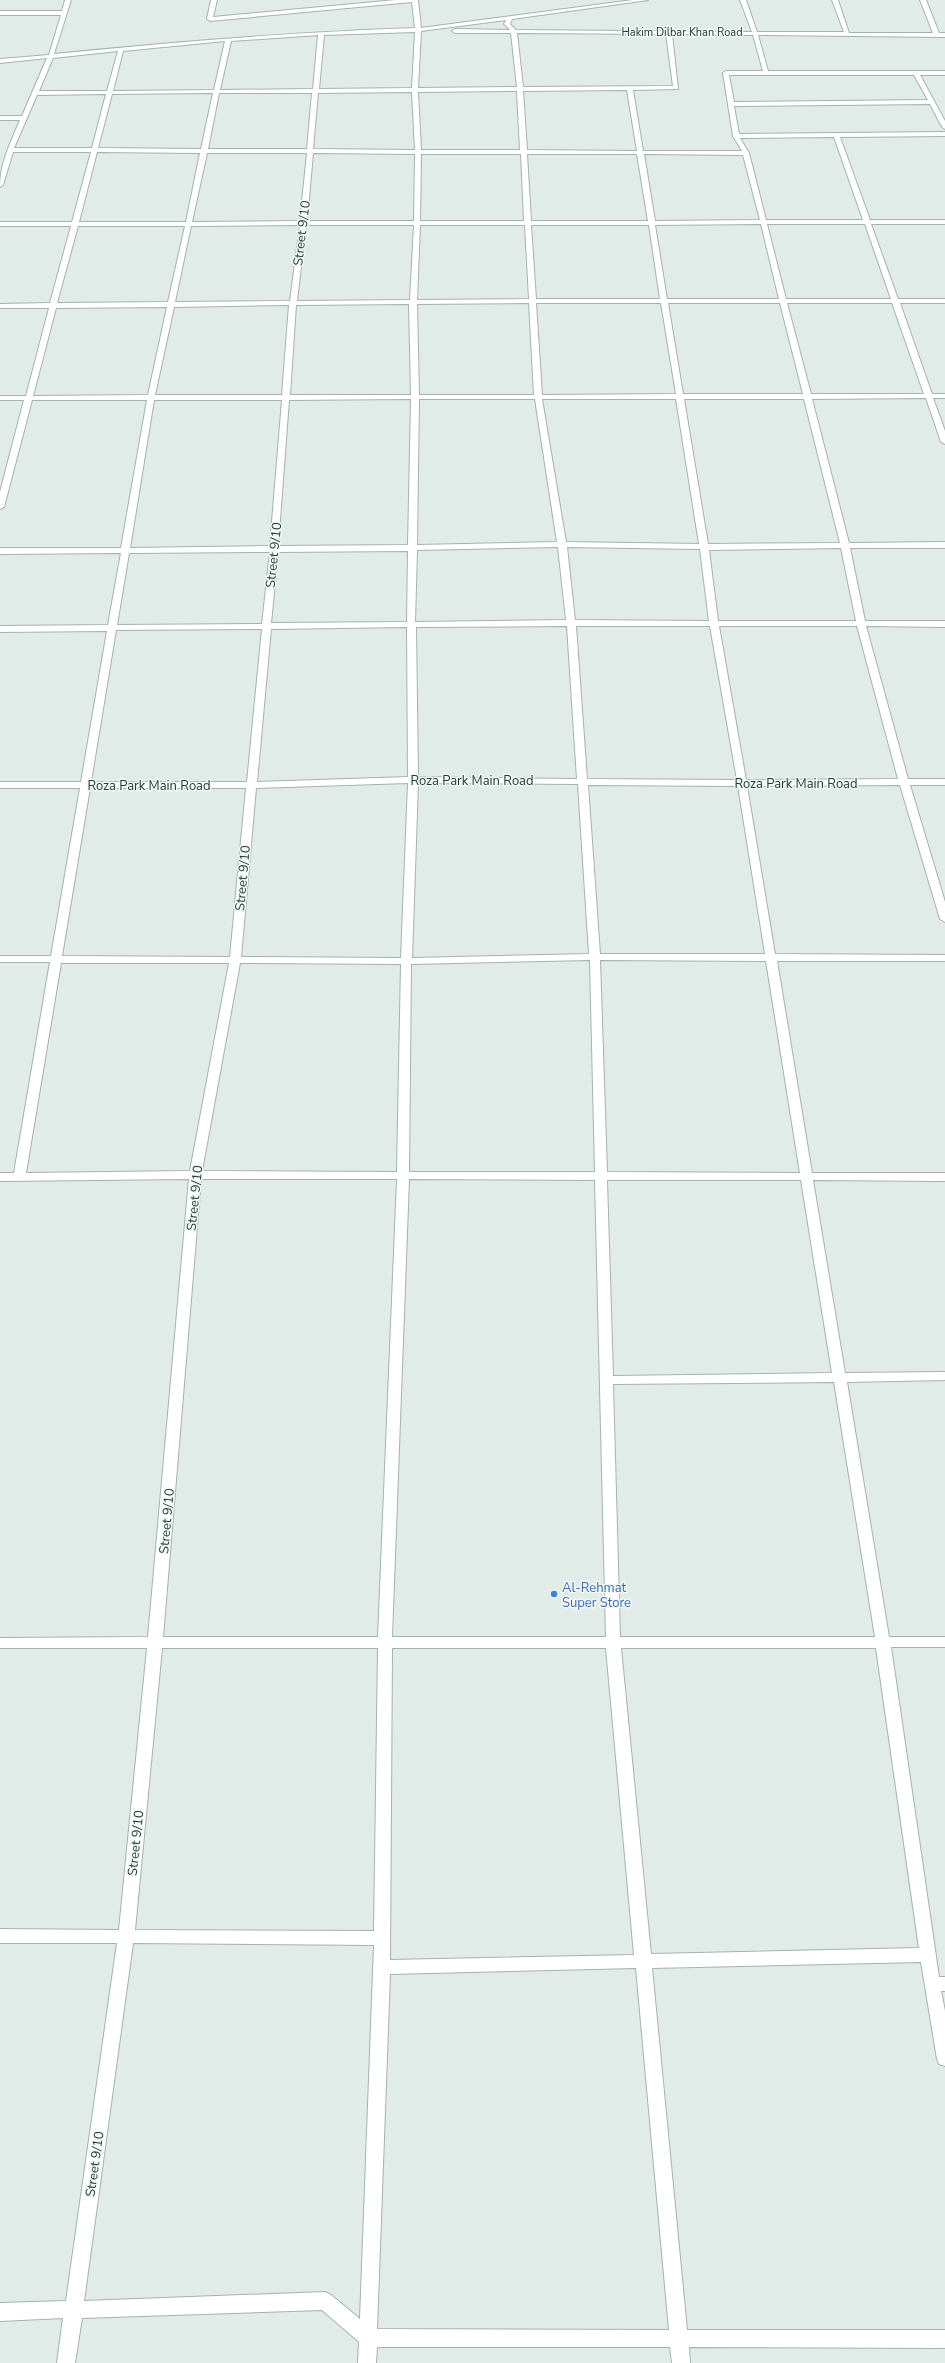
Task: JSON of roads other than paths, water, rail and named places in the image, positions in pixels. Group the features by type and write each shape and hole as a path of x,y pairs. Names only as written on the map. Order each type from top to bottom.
{"street":[{"path":"0,185 9,151 52,56 68,0"},
{"path":"214,0 210,19 298,8 414,0 418,30 415,89 418,151 417,224 413,302 415,397 414,548 411,624 413,780 406,961 403,1177 385,1643 382,1967 367,2363"},
{"path":"0,61 228,39 321,33 418,30 644,0"},
{"path":"743,0 755,33 766,73"},
{"path":"835,0 847,34"},
{"path":"923,0 937,35"},
{"path":"0,13 64,13"},
{"path":"515,16 507,22 508,27 514,31 520,90 538,397 562,544 571,623 595,957 599,1175 613,1642 681,2363"},
{"name":"Hakim Dilbar Khan Road","path":"418,30 945,35"},
{"path":"35,93 676,88 669,32"},
{"name":"Street 9/10","path":"66,2363 126,1937 155,1643 195,1175 234,960 274,549 287,397 293,304 303,225 321,33"},
{"path":"19,1177 151,398 228,39"},
{"path":"0,507 121,50"},
{"path":"945,73 726,73 736,136 746,153 844,546 861,624 904,782 945,919"},
{"path":"916,73 933,102 945,127"},
{"path":"630,89 704,547 714,625 742,783 805,1177 883,1642 928,1955 938,1984 945,2059"},
{"path":"731,104 933,102"},
{"path":"0,118 24,118"},
{"path":"736,136 945,134"},
{"path":"837,136 945,442"},
{"path":"0,153 9,151 94,150 746,153"},
{"path":"0,224 74,226 945,222"},
{"path":"0,306 533,301 945,301"},
{"path":"0,398 945,396"},
{"path":"0,551 414,548 562,544 704,547 945,545"},
{"path":"0,630 411,624 945,624"},
{"name":"Roza Park Main Road","path":"0,785 251,785 413,780 582,780 742,783 945,782"},
{"path":"0,959 406,961 595,957 770,959 945,958"},
{"path":"0,1177 195,1175 403,1177 599,1175 945,1177"},
{"path":"605,1380 945,1376"},
{"path":"0,1643 945,1642"},
{"path":"0,1936 382,1938"},
{"path":"382,1967 928,1955"},
{"path":"0,2312 73,2311 325,2301 368,2338 945,2339"}],"place":[{"name":"Al-Rehmat Super Store","path":"554,1594"}]}
